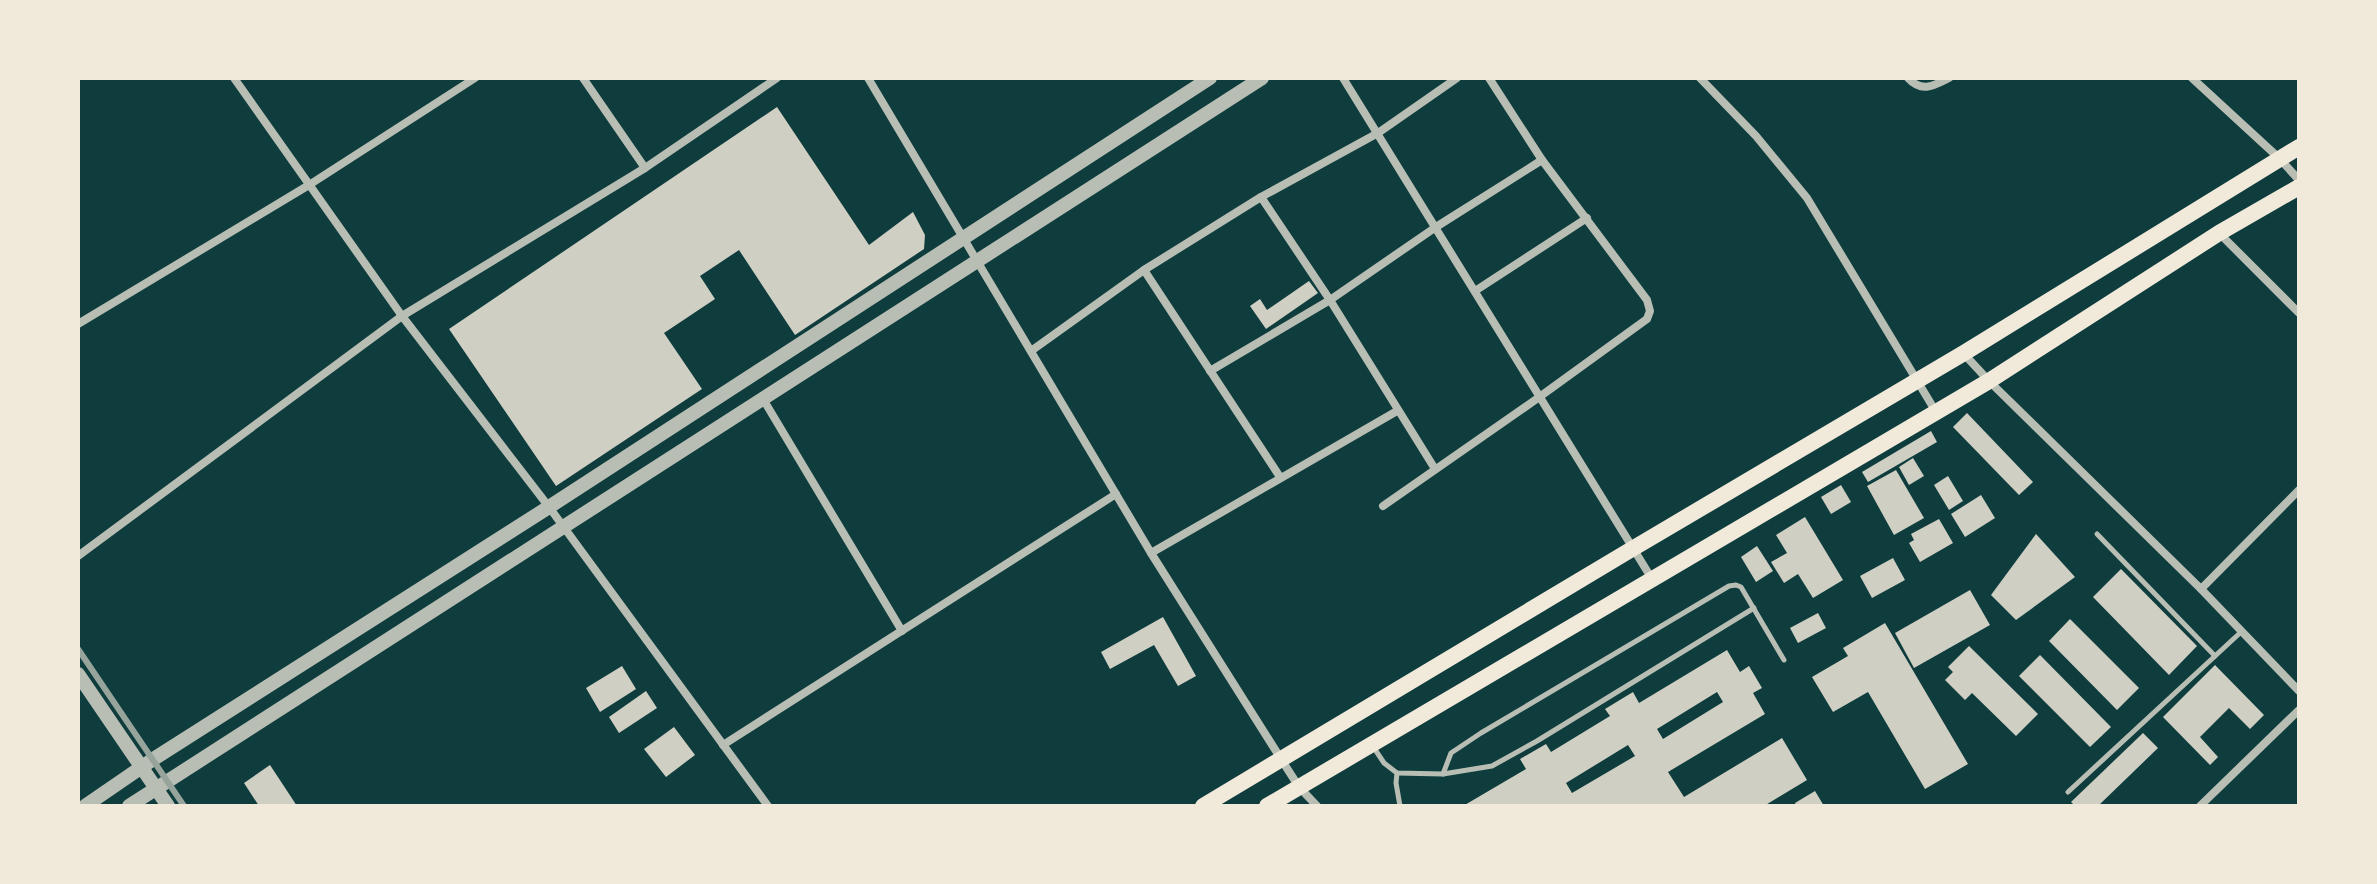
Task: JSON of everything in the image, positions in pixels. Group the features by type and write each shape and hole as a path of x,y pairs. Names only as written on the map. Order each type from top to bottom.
{"main road":[{"path":"1203,806 1964,353 2299,147"},
{"path":"1267,806 1989,381 2219,233 2299,187"}],"street":[{"path":"234,78 402,316 549,507 768,806"},
{"path":"78,324 309,185 475,78"},
{"path":"583,78 645,168"},
{"path":"78,556 402,316 645,168 777,78"},
{"path":"868,78 1151,553 1299,787 1317,806"},
{"path":"85,806 1210,78"},
{"path":"129,806 1262,78"},
{"path":"1343,78 1652,579"},
{"path":"1031,351 1144,270 1261,197 1378,133 1457,78"},
{"path":"1383,506 1647,319 1650,311 1647,300 1542,160 1489,78"},
{"path":"1700,78 1756,136 1807,198 1936,412"},
{"path":"1908,78 1918,86 1931,88 1949,78"},
{"path":"2192,78 2299,180"},
{"path":"1210,371 1330,300 1436,227 1542,160"},
{"path":"1261,197 1330,300 1435,469"},
{"path":"1475,291 1587,218"},
{"path":"2219,233 2299,313"},
{"path":"1144,270 1280,477"},
{"path":"1964,353 2299,691"},
{"path":"763,399 902,631"},
{"path":"1151,553 1397,411"},
{"path":"2201,589 2299,490"},
{"path":"723,745 1116,494"},
{"path":"78,674 168,806"},
{"path":"2200,806 2299,710"}],"lane":[{"path":"2097,534 2215,656"},
{"path":"1443,774 1451,753 1481,733 1724,587 1741,587 1784,660"},
{"path":"1372,744 1384,763 1397,773 1443,774 1492,766 1754,608"},
{"path":"2068,792 2241,631"},
{"path":"1397,773 1400,806"}],"building":[{"path":"777,107 869,245 913,212 925,235 924,249 795,335 739,250 700,276 715,299 664,333 702,389 556,486 449,329"},
{"path":"1309,281 1318,293 1266,329 1250,306 1260,299 1267,310"},
{"path":"1967,413 2033,482 2019,495 1953,427"},
{"path":"1931,431 1937,442 1868,482 1862,472"},
{"path":"1913,458 1924,476 1909,485 1899,467"},
{"path":"1896,470 1924,518 1894,535 1867,486"},
{"path":"1948,476 1963,501 1949,510 1934,485"},
{"path":"1841,485 1851,502 1831,514 1821,497"},
{"path":"1981,495 1995,518 1965,537 1951,514"},
{"path":"1805,517 1843,580 1813,598 1798,574 1784,583 1771,562 1787,553 1776,535"},
{"path":"1939,519 1953,543 1920,562 1909,543 1914,540 1911,534"},
{"path":"2036,534 2075,577 2016,620 1991,595"},
{"path":"1757,546 1773,571 1756,582 1741,557"},
{"path":"1893,558 1905,580 1872,598 1860,576"},
{"path":"2121,569 2197,646 2169,675 2093,597"},
{"path":"1970,590 1990,625 1914,668 1895,633"},
{"path":"1818,613 1826,628 1798,643 1790,628"},
{"path":"1163,617 1196,676 1178,686 1154,645 1110,669 1101,652"},
{"path":"2070,619 2139,688 2117,710 2049,641"},
{"path":"1885,623 1968,764 1925,789 1868,692 1833,712 1812,677 1848,656 1843,648"},
{"path":"1969,646 2038,714 2016,736 1972,693 1965,700 1945,680 1953,672 1948,667"},
{"path":"1727,650 1740,672 1749,666 1762,688 1753,693 1765,714 1668,772 1684,797 1782,738 1807,780 1764,806 1463,806 1526,769 1520,759 1546,744 1551,752 1610,716 1605,709 1633,692 1639,703","holes":["1717,692 1723,702 1663,739 1657,729","1628,745 1635,756 1572,793 1566,783"]},
{"path":"2040,655 2111,727 2090,747 2019,676"},
{"path":"2215,665 2264,715 2250,729 2229,708 2200,737 2218,757 2210,765 2163,717"},
{"path":"622,666 636,689 600,712 586,688"},
{"path":"646,691 657,708 619,733 609,717"},
{"path":"674,727 695,755 666,777 644,749"},
{"path":"2143,733 2158,748 2098,806 2075,806 2071,802"},
{"path":"270,765 297,806 259,806 244,783"},
{"path":"1815,791 1824,806 1796,806 1795,803"}],"railway":[{"path":"78,649 184,806"}]}
